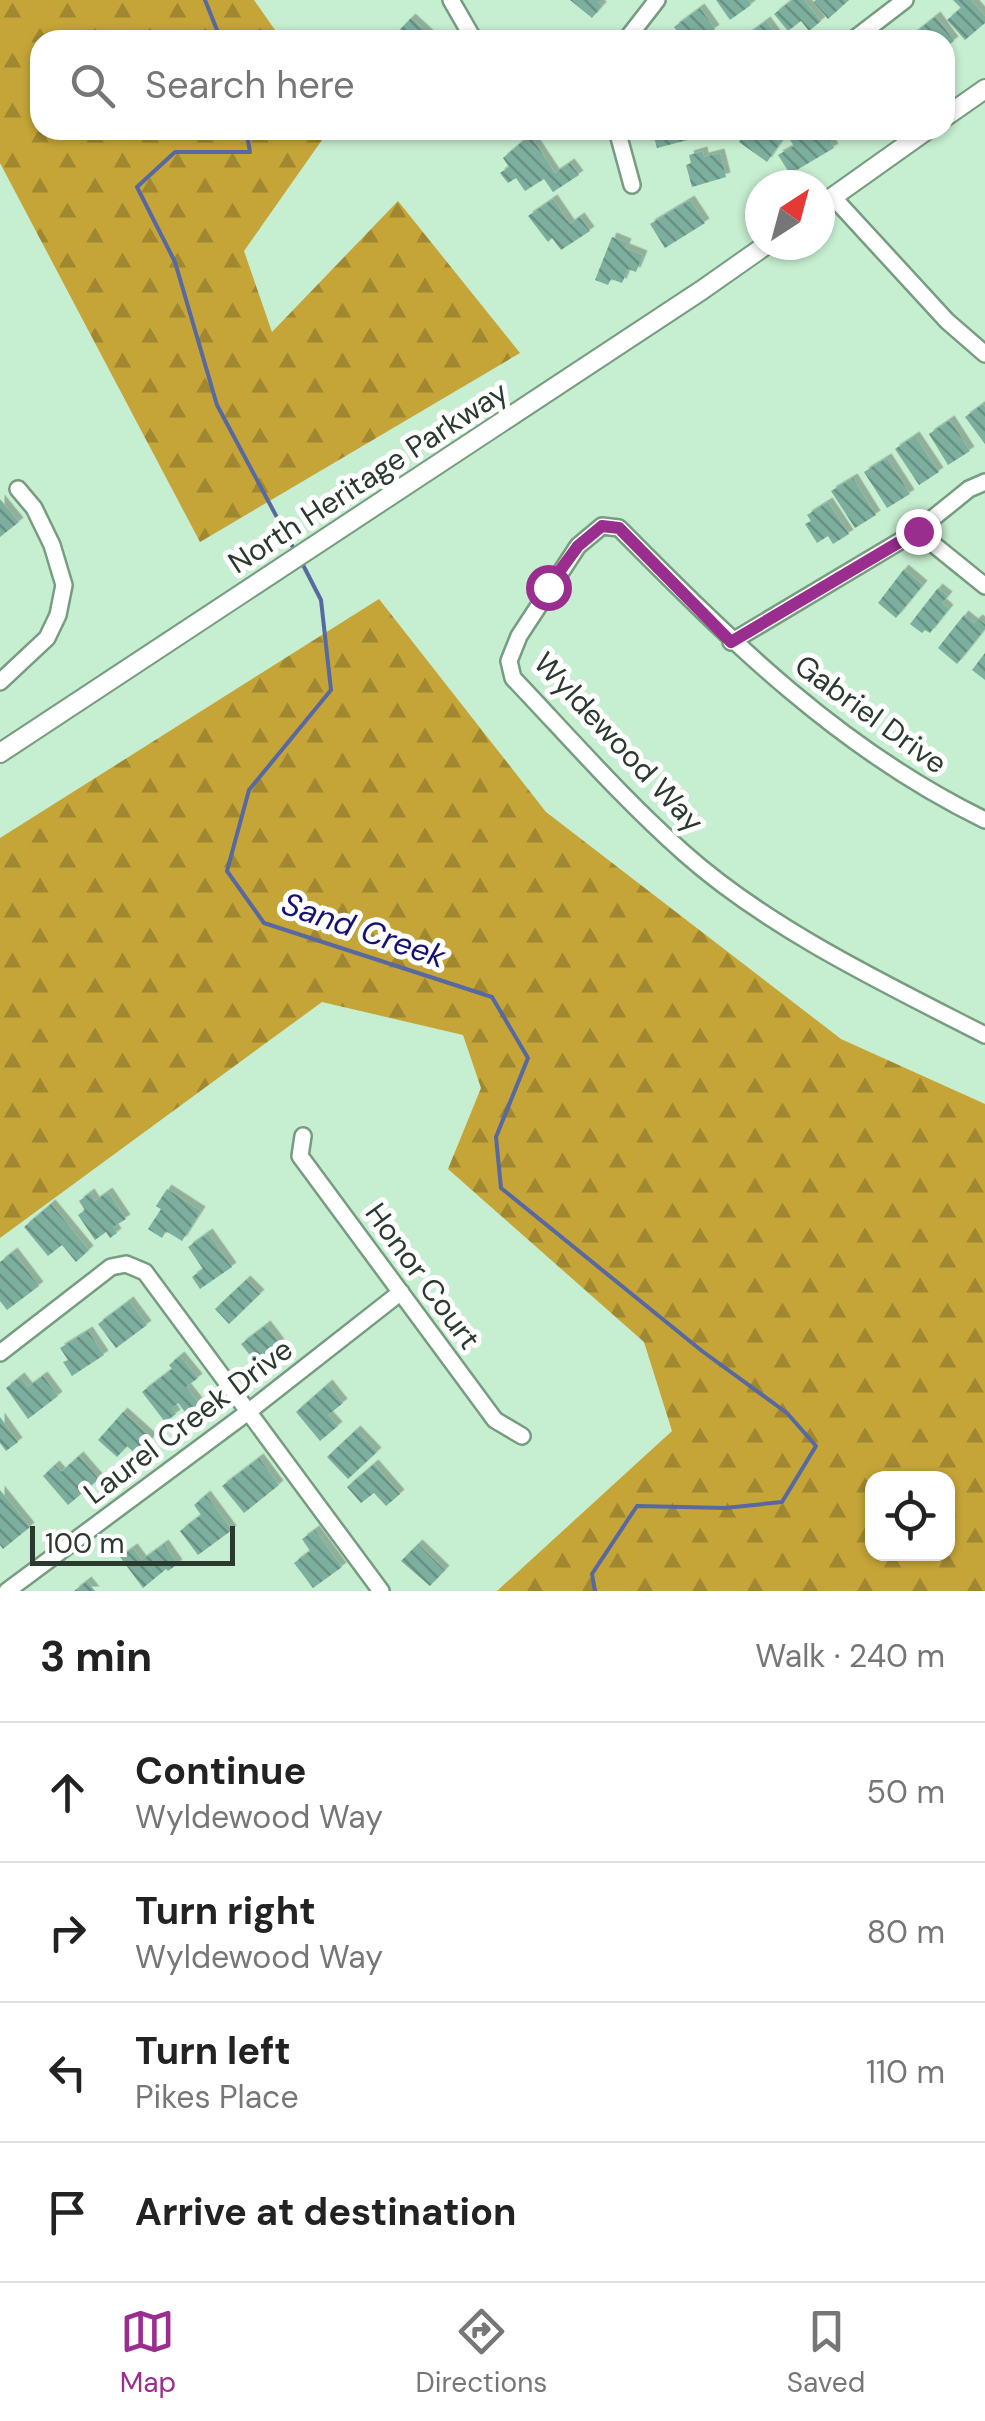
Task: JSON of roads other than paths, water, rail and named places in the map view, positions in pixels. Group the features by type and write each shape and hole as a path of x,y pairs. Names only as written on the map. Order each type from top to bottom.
{"main road":[{"path":"955,111 985,89"},
{"path":"835,196 913,140"},
{"name":"North Heritage Parkway","path":"0,753 745,259"}],"street":[{"path":"451,0 468,30"},
{"path":"634,30 656,0"},
{"path":"866,30 904,0"},
{"path":"620,140 632,186"},
{"path":"835,210 985,354"},
{"path":"731,642 918,531 970,489 985,482"},
{"path":"0,682 46,638 58,615 64,584 52,545 34,508 18,489"},
{"name":"Wyldewood Way","path":"731,642 619,528 602,526 578,546 548,587 518,636 509,661 513,678 618,789 736,895 873,978 985,1035"},
{"path":"918,531 985,586"},
{"name":"Gabriel Drive","path":"731,642 812,710 926,791 985,820"},
{"name":"Honor Court","path":"304,1136 300,1156 495,1420 522,1436"},
{"path":"0,1353 111,1267 126,1264 145,1272 373,1588"},
{"name":"Laurel Creek Drive","path":"7,1591 248,1412 401,1292"}],"waterway":[{"name":"Sand Creek","path":"205,0 217,30"},
{"name":"Sand Creek","path":"248,140 250,152 175,152 137,187 175,262 217,405 296,553"},
{"name":"Sand Creek","path":"301,561 321,600 331,690 249,790 227,871 264,923 492,997 528,1058 496,1137 501,1188 702,1351 787,1413 816,1446 782,1502 725,1508 637,1506 592,1574 595,1591"}]}
